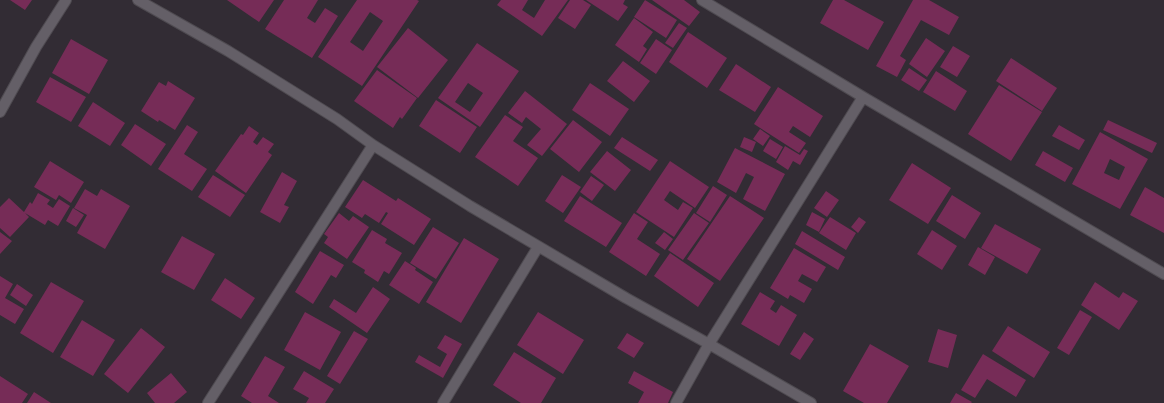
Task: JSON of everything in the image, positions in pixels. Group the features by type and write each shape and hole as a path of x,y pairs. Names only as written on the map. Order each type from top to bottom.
{"street":[{"path":"0,112 36,47 66,0"},
{"path":"138,0 228,51 337,119 373,145 538,247 811,403"},
{"path":"702,0 1164,274"},
{"path":"676,403 709,344 863,96"},
{"path":"208,403 373,145"},
{"path":"443,403 538,247"}],"building":[{"path":"10,0 32,0 25,10"},
{"path":"227,0 274,0 259,22"},
{"path":"284,0 318,0 307,18 315,23 325,8 338,16 312,58 265,29"},
{"path":"357,0 419,1 362,86 318,57","holes":["370,12 383,21 363,51 350,42"]},
{"path":"501,0 528,0 522,10 534,18 545,0 568,0 542,36 497,5"},
{"path":"570,0 583,0 591,5 575,29 558,18"},
{"path":"586,0 625,0 623,4 628,7 618,21"},
{"path":"645,0 677,20 666,38 634,17"},
{"path":"652,0 684,0 700,12 689,26"},
{"path":"833,0 844,0 884,22 868,50 820,23"},
{"path":"913,0 929,0 959,17 949,35 921,20 900,56 906,60 897,77 876,66"},
{"path":"634,18 653,32 643,46 647,49 639,62 615,45"},
{"path":"679,23 687,28 673,48 665,43"},
{"path":"408,28 448,60 418,98 377,67"},
{"path":"688,32 727,58 707,88 669,62"},
{"path":"926,38 945,51 927,77 909,64"},
{"path":"71,39 108,60 89,94 52,73"},
{"path":"656,39 672,50 656,74 640,63"},
{"path":"477,43 519,71 480,127 438,98","holes":["468,83 483,93 470,112 455,102"]},
{"path":"953,46 970,56 957,77 940,67"},
{"path":"1011,58 1057,88 1042,111 996,81"},
{"path":"623,61 650,81 634,102 607,81"},
{"path":"736,64 771,87 755,112 719,90"},
{"path":"909,68 927,80 919,91 901,80"},
{"path":"377,70 417,98 402,119 400,117 393,128 354,101"},
{"path":"936,71 967,91 955,111 923,92"},
{"path":"50,77 86,97 71,122 36,102"},
{"path":"168,81 195,98 175,130 159,120 158,122 141,111 159,82 166,86"},
{"path":"590,83 629,109 610,136 572,110"},
{"path":"999,85 1042,112 1011,161 968,134"},
{"path":"778,87 823,116 810,137 793,126 789,132 806,143 799,153 754,124"},
{"path":"525,91 567,124 542,156 527,145 541,129 526,117 522,123 508,113"},
{"path":"436,100 477,127 460,153 419,126"},
{"path":"93,102 125,123 110,146 78,126"},
{"path":"505,115 523,127 513,141 538,158 518,186 475,157"},
{"path":"573,120 602,142 579,172 550,149"},
{"path":"1108,120 1157,143 1152,153 1103,130"},
{"path":"135,124 166,144 151,166 121,145"},
{"path":"187,125 198,132 184,154 207,169 192,191 158,169"},
{"path":"1059,125 1085,140 1079,150 1052,136"},
{"path":"249,126 259,133 253,142 257,145 263,137 274,144 268,152 272,155 246,193 215,171 241,134 243,135"},
{"path":"760,129 770,136 763,146 753,139"},
{"path":"1100,132 1148,159 1120,209 1072,184","holes":["1110,159 1125,167 1119,180 1104,173"]},
{"path":"622,137 658,160 650,171 614,148"},
{"path":"744,137 756,142 752,152 740,147"},
{"path":"770,139 783,147 776,159 763,151"},
{"path":"785,146 800,155 804,149 808,151 800,165 793,161 788,170 776,162"},
{"path":"735,148 785,174 765,211 743,199 754,177 746,173 736,193 717,182"},
{"path":"607,151 631,170 615,191 590,172"},
{"path":"1043,151 1073,168 1065,182 1035,165"},
{"path":"50,161 84,182 71,203 59,195 56,200 34,187"},
{"path":"670,161 709,187 695,208 670,191 664,200 678,210 683,202 693,208 674,237 636,212"},
{"path":"912,163 951,188 928,224 889,200"},
{"path":"282,172 297,181 284,205 289,207 280,223 260,212"},
{"path":"213,175 245,195 230,217 198,197"},
{"path":"562,175 581,187 563,213 545,201"},
{"path":"591,176 604,185 592,201 580,192"},
{"path":"363,180 396,201 398,198 431,219 414,245 381,224 388,213 386,212 379,223 365,214 362,218 345,207"},
{"path":"713,186 727,195 710,222 696,213"},
{"path":"1145,187 1164,198 1164,233 1130,215"},
{"path":"85,189 97,196 101,189 130,206 105,249 77,233 87,215 74,208"},
{"path":"826,191 839,200 827,217 814,208"},
{"path":"38,193 50,200 47,204 53,208 59,199 70,206 58,226 48,220 45,225 25,213 29,217 10,237 0,228 0,207 9,198 24,212 30,202 32,204"},
{"path":"952,195 981,213 965,239 936,221"},
{"path":"580,196 622,223 606,247 564,221"},
{"path":"730,196 764,218 720,281 687,259"},
{"path":"73,208 84,215 76,227 66,221"},
{"path":"812,212 825,219 819,232 806,225"},
{"path":"339,213 349,221 353,216 369,227 347,259 324,243 328,237 324,234"},
{"path":"634,213 648,222 637,239 660,254 646,276 609,252"},
{"path":"694,213 709,223 683,260 668,250"},
{"path":"830,217 856,233 846,250 819,233"},
{"path":"859,217 866,222 858,233 851,227"},
{"path":"995,224 1041,249 1027,274 981,248"},
{"path":"433,227 459,243 436,279 410,263"},
{"path":"372,230 387,239 385,243 402,253 389,274 384,271 378,282 364,273 365,270 352,262"},
{"path":"932,230 957,246 942,270 917,254"},
{"path":"802,231 845,257 838,270 795,244"},
{"path":"0,232 12,241 0,254"},
{"path":"664,232 673,239 665,250 655,243"},
{"path":"182,236 215,254 194,290 161,272"},
{"path":"464,238 499,259 461,323 426,302"},
{"path":"978,247 995,257 985,275 968,265"},
{"path":"794,248 826,267 817,282 802,274 798,281 812,289 804,303 790,295 788,299 770,288"},
{"path":"320,251 344,265 336,278 331,275 313,304 295,292"},
{"path":"670,253 714,283 698,307 654,276"},
{"path":"405,261 433,282 419,304 389,285"},
{"path":"0,276 13,284 5,298 24,309 15,324 0,315"},
{"path":"225,278 255,298 241,319 211,300"},
{"path":"51,282 84,301 53,353 20,333"},
{"path":"1095,282 1119,298 1123,292 1138,301 1119,330 1081,305"},
{"path":"17,284 33,295 26,306 10,295"},
{"path":"373,287 390,299 367,333 329,307 334,299 356,313"},
{"path":"760,292 775,301 770,309 776,313 781,305 797,315 779,346 741,324"},
{"path":"1080,310 1092,317 1069,355 1057,348"},
{"path":"305,312 341,332 320,370 284,350"},
{"path":"538,312 584,340 563,374 517,345"},
{"path":"82,320 115,340 93,376 60,357"},
{"path":"1008,326 1050,352 1034,378 992,351"},
{"path":"141,328 165,347 128,393 104,374"},
{"path":"938,329 957,335 948,368 928,362"},
{"path":"354,331 368,339 340,384 327,376"},
{"path":"804,332 814,339 800,360 790,354"},
{"path":"627,333 644,343 634,358 617,348"},
{"path":"445,335 462,344 443,378 415,362 419,355 440,367 447,354 437,348"},
{"path":"870,344 909,366 887,403 864,403 843,391"},
{"path":"514,352 556,378 541,403 521,403 493,385"},
{"path":"983,354 1026,380 1016,397 987,379 975,398 961,390"},
{"path":"265,356 285,367 268,396 279,403 252,403 241,396"},
{"path":"304,371 334,389 325,403 306,403 309,398 293,389"},
{"path":"634,371 673,392 668,403 638,403 644,392 628,383"},
{"path":"171,373 187,392 174,403 155,403 147,393"},
{"path":"0,376 28,394 22,403 0,403"},
{"path":"34,392 51,403 27,403"},
{"path":"956,393 972,402 950,403"}]}
